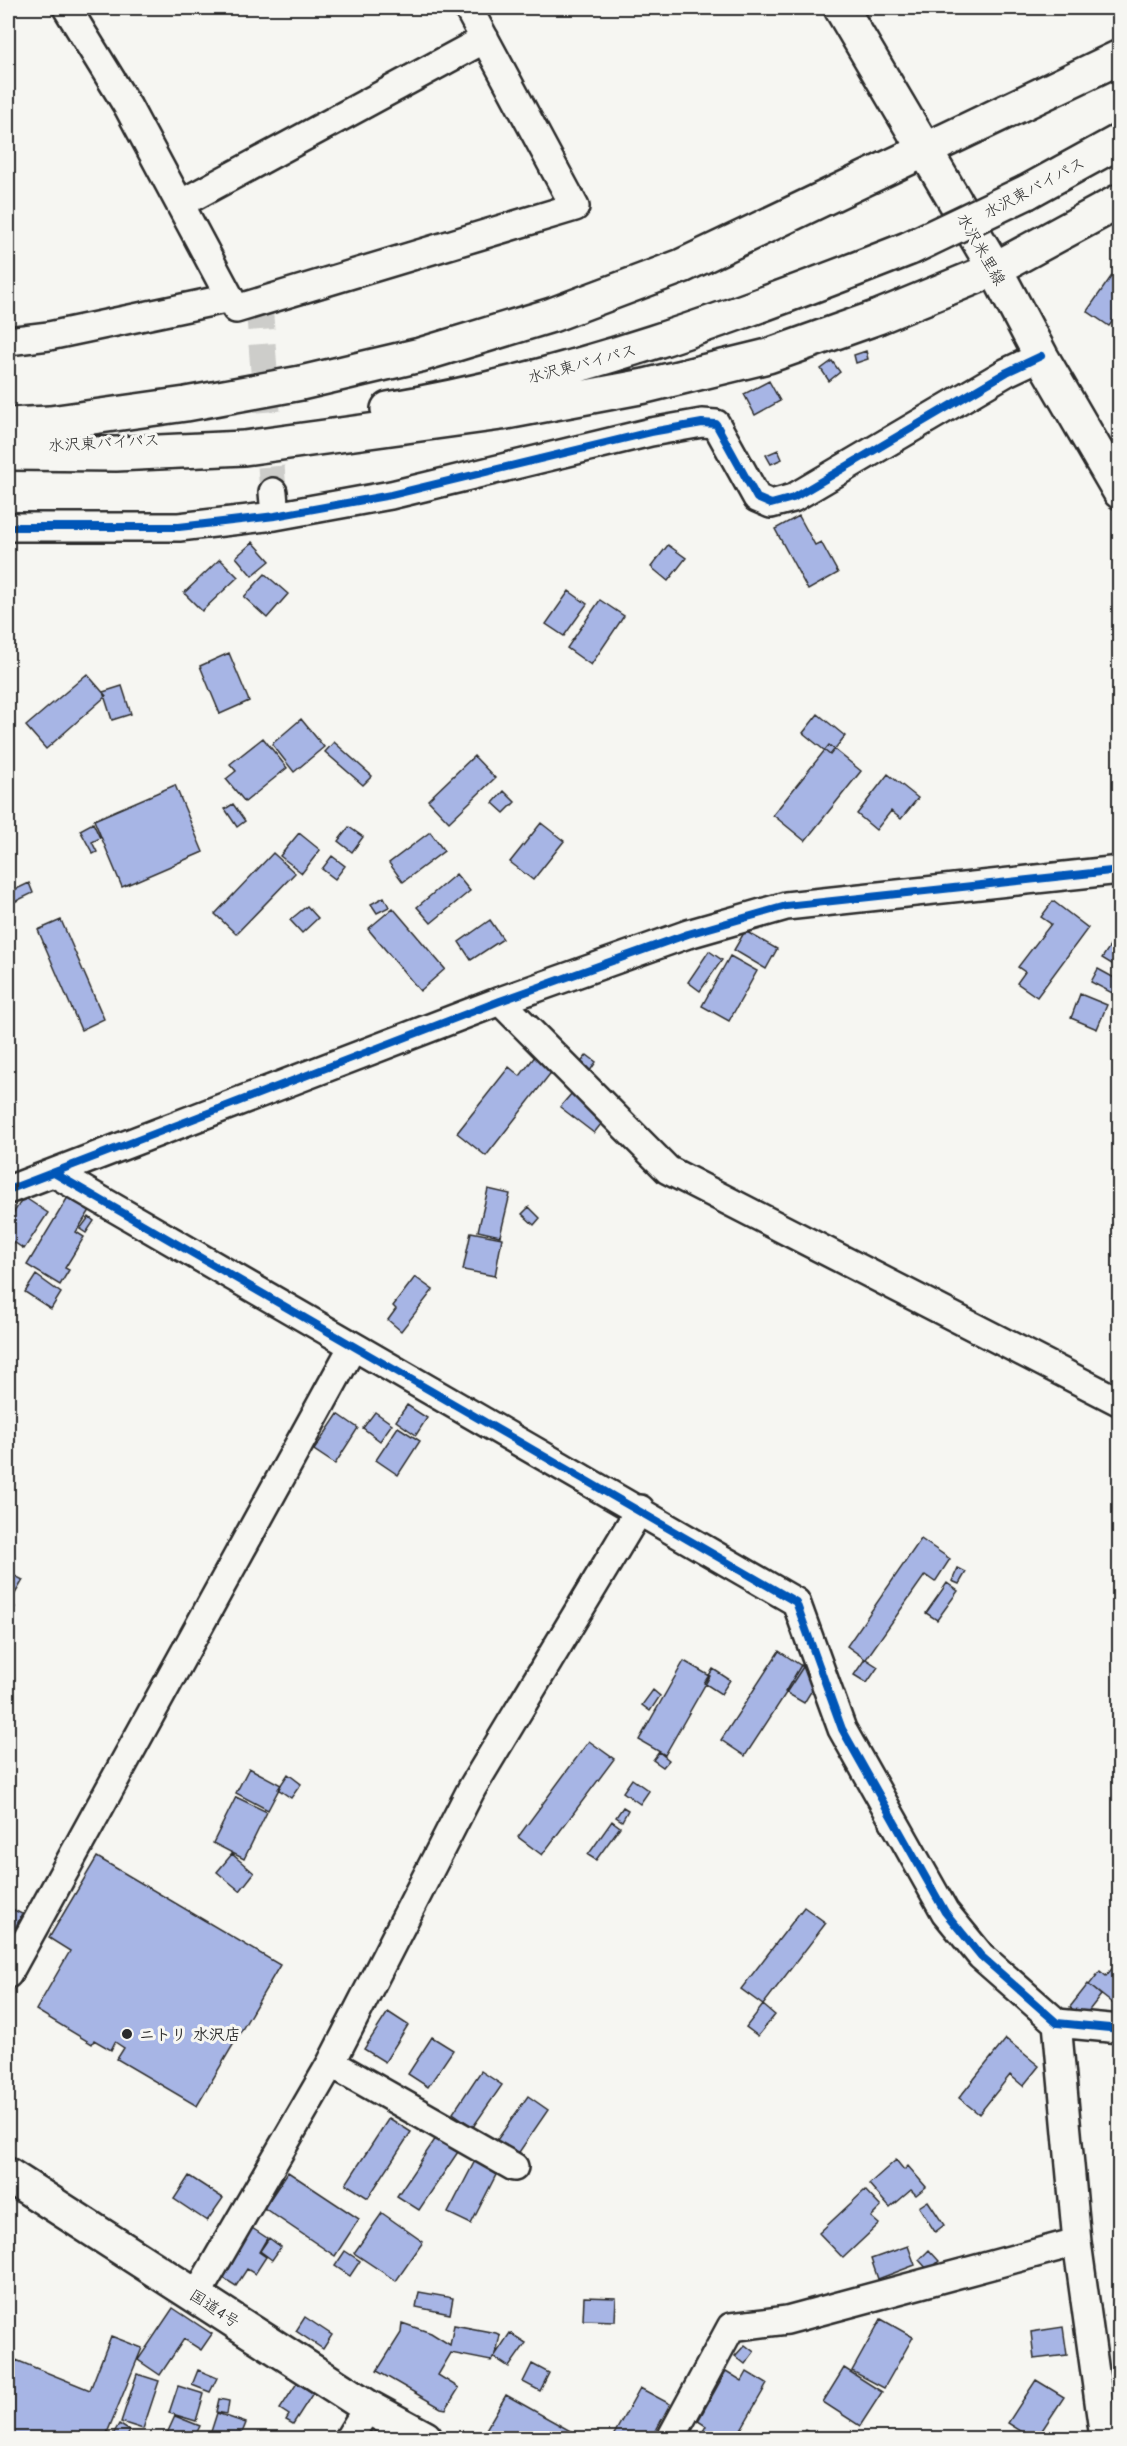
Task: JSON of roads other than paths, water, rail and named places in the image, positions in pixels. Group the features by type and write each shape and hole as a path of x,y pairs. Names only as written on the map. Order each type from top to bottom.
{"main road":[{"name":"水沢米里線","path":"841,8 995,269 1041,356 1119,492"},
{"path":"8,425 50,423 186,404 301,383 420,355 552,315 682,266 1119,57"},
{"name":"水沢東バイパス","path":"8,446 105,445 251,432 398,407 545,374 680,335 910,248 1027,192 1119,141"},
{"path":"8,453 116,454 244,448 501,413 645,386 768,356 878,317 995,269 1119,201"},
{"name":"国道4号","path":"8,2175 368,2407 425,2439"}],"street":[{"path":"67,8 128,107 236,309 575,207 468,8"},
{"path":"180,204 485,39"},
{"path":"8,341 50,336 230,297"},
{"path":"8,527 179,527 274,504 391,495 651,432 702,423 716,424 757,498 771,504 793,498 1007,372 1041,356"},
{"path":"8,1190 500,1001 688,934 786,906 1119,870"},
{"path":"500,1001 668,1170 1119,1402"},
{"path":"54,1173 640,1509 796,1602 842,1729 945,1912 981,1956 1057,2023 1119,2029"},
{"path":"8,1974 353,1346"},
{"path":"196,2296 331,2063 472,1788 640,1509"},
{"path":"1057,2023 1077,2242 1104,2439"},
{"path":"331,2063 514,2167"},
{"path":"671,2439 731,2327 808,2314 1077,2242"},
{"path":"349,2439 368,2407"}],"tunnel":[{"path":"259,303 273,492"}],"place":[{"name":"ニトリ 水沢店","path":"127,2034"}]}
